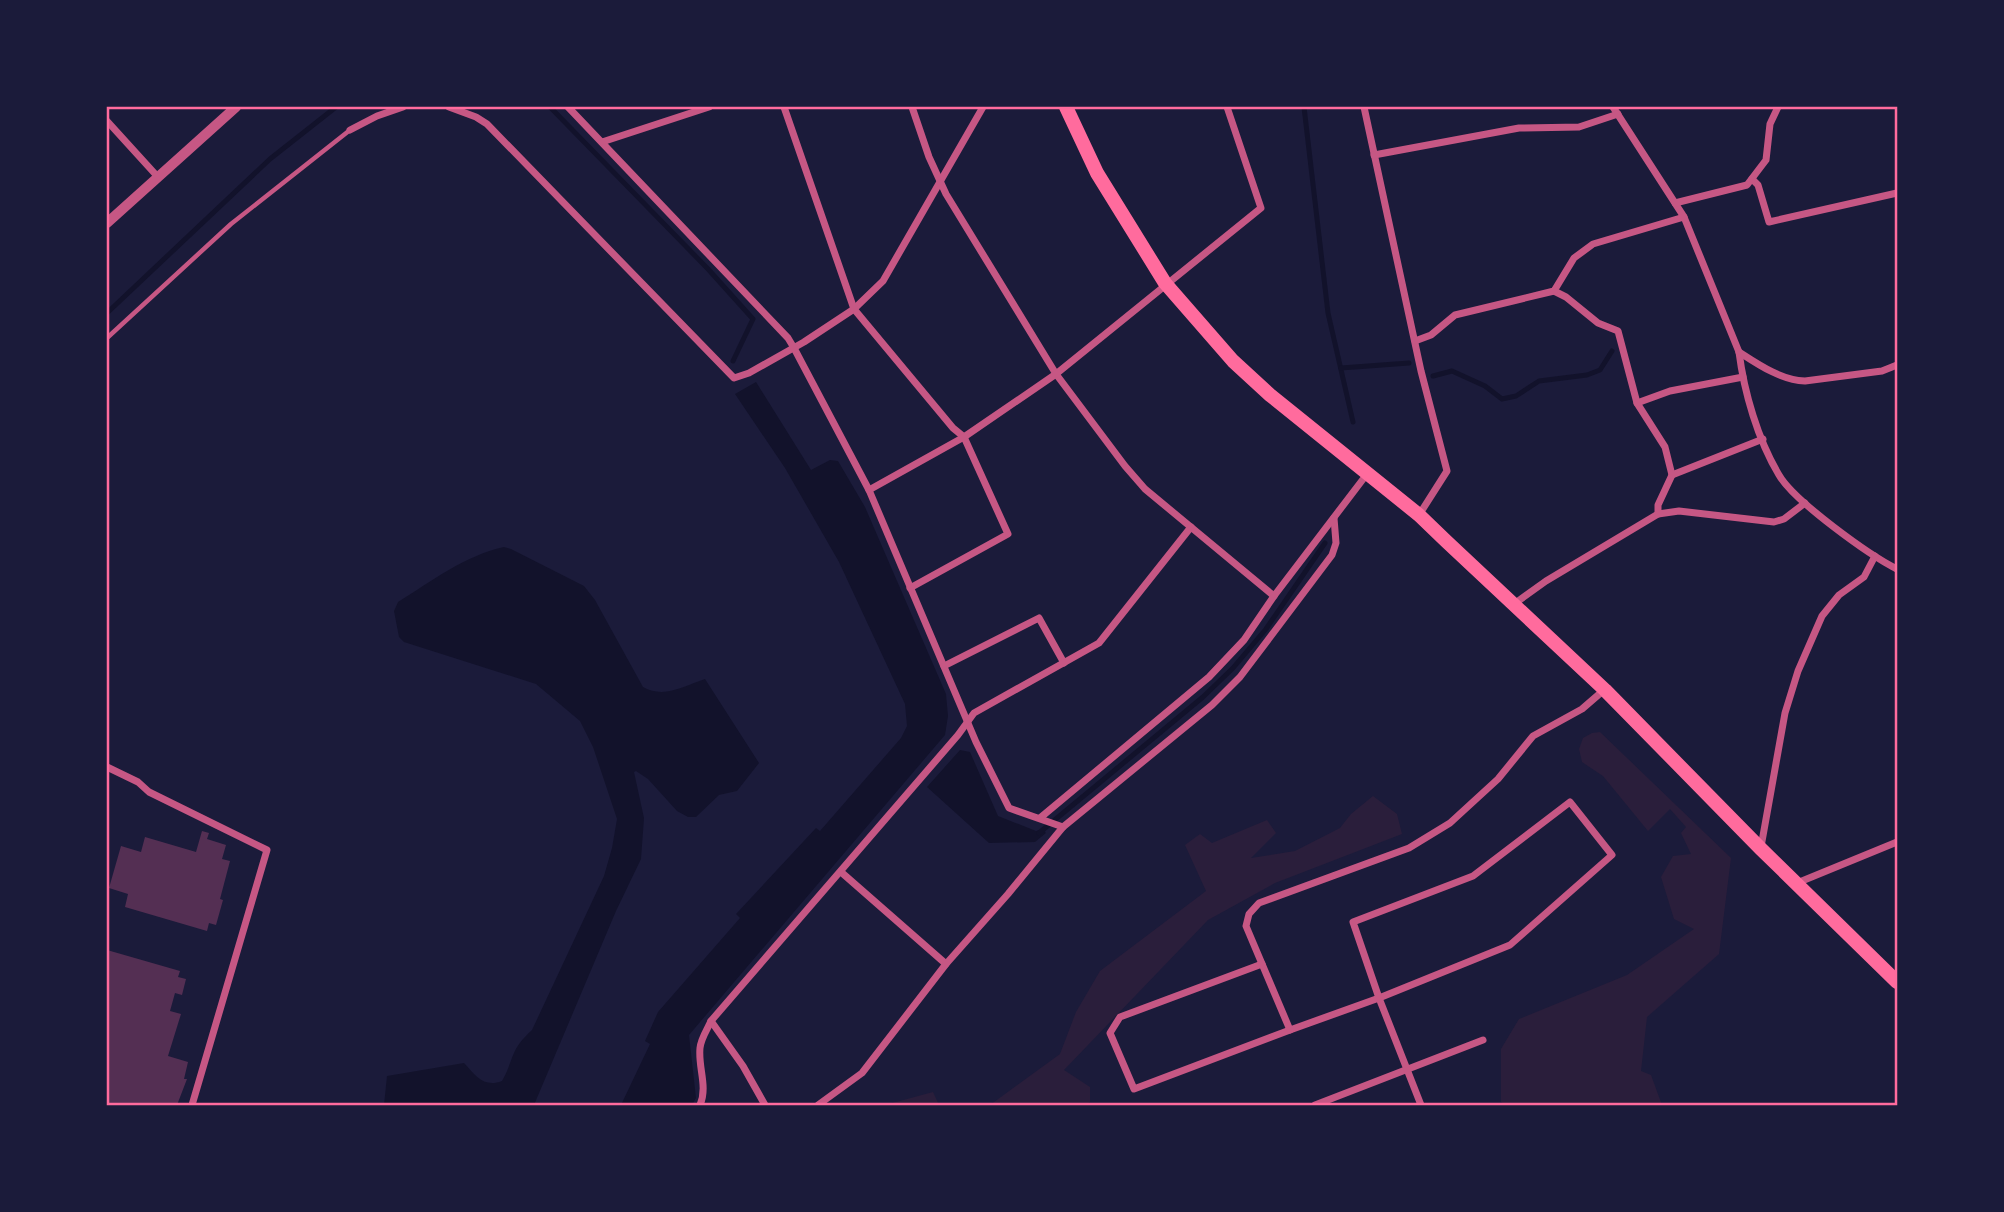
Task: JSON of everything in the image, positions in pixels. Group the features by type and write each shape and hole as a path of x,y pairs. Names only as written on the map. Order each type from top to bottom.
{"main road":[{"path":"1066,107 1097,173 1166,284 1233,361 1270,395 1419,515 1605,690 1761,849 1897,982"}],"street":[{"path":"107,223 236,107"},
{"path":"350,130 403,107"},
{"path":"449,107 464,109 487,124 734,378 749,373 794,348 854,309 883,281 984,107"},
{"path":"568,107 788,338 869,490 967,722 1009,808 1051,822"},
{"path":"602,142 709,107"},
{"path":"784,107 854,309 953,428 964,437 1009,534 910,588"},
{"path":"912,107 946,194 1056,374 1135,480 1274,596"},
{"path":"869,490 964,437 1056,374 1261,208 1227,107"},
{"path":"1364,107 1415,341 1447,471 1419,515"},
{"path":"1613,107 1684,217 1739,352 1754,418 1780,477 1805,503 1875,556 1897,569"},
{"path":"1675,203 1746,185 1766,160 1770,124 1779,107"},
{"path":"1374,155 1519,128 1579,127 1618,114"},
{"path":"107,121 157,176"},
{"path":"1752,179 1758,185 1769,222 1897,193"},
{"path":"1415,341 1431,335 1455,315 1554,291 1574,258 1592,244 1684,217"},
{"path":"1554,291 1598,323 1618,331 1637,403 1665,447 1672,475 1658,505 1658,514"},
{"path":"1739,352 1760,366 1793,380 1805,381 1882,371 1897,365"},
{"path":"1637,403 1670,391 1743,377"},
{"path":"1672,475 1763,439"},
{"path":"818,1105 862,1073 1051,822 1209,677 1244,640 1367,474"},
{"path":"1514,605 1546,581 1658,514 1679,511 1774,522 1784,519 1805,503"},
{"path":"1051,822 1212,705 1240,677 1332,555 1336,542 1334,518"},
{"path":"700,1105 704,1096 700,1051 702,1038 711,1021 958,735 974,713 1099,643 1191,527"},
{"path":"1761,849 1785,713 1798,671 1822,616 1839,594 1864,577 1875,556"},
{"path":"944,666 1039,618 1064,663"},
{"path":"1290,1030 1246,926 1253,908 1259,903 1409,848 1450,823 1498,779 1533,736 1582,709 1605,690"},
{"path":"107,766 138,782 149,792 267,850 192,1105"},
{"path":"1262,964 1120,1017 1111,1033 1134,1089 1379,998 1510,945 1612,855 1570,802 1473,876 1353,922 1379,998 1421,1105"},
{"path":"1796,883 1897,842"},
{"path":"841,872 946,964"},
{"path":"711,1021 743,1066 765,1105"},
{"path":"1315,1105 1483,1040"}],"lane":[{"path":"107,338 231,224 350,130"}],"shaded area":[{"path":"756,382 811,470 830,460 838,461 865,507 946,694 948,716 945,735 689,1035 696,1098 692,1105 621,1105 650,1044 645,1041 658,1012 740,918 736,914 816,828 820,831 901,738 907,726 905,704 839,562 785,468 735,394"},
{"path":"504,547 584,586 595,600 643,687 666,692 705,679 759,763 737,791 719,795 696,817 688,817 677,811 648,779 634,772 644,818 641,859 616,911 534,1105 384,1105 387,1076 464,1063 485,1082 502,1081 516,1049 532,1030 604,876 612,848 617,819 593,747 580,721 536,684 404,642 399,637 394,611 398,602 475,556"},
{"path":"1600,732 1731,858 1719,954 1647,1017 1641,1071 1651,1075 1662,1105 1505,1105 1501,1102 1501,1049 1519,1019 1627,975 1694,929 1674,919 1661,877 1673,856 1691,854 1681,833 1686,827 1670,809 1648,831 1603,776 1582,762 1579,749 1583,738"},
{"path":"960,750 970,752 998,816 1036,831 1043,829 1046,833 1035,842 989,843 927,787"},
{"path":"1373,796 1397,814 1402,834 1275,883 1208,920 1064,1070 1090,1087 1090,1102 1086,1105 990,1105 1060,1054 1076,1012 1100,971 1206,891 1185,845 1200,834 1212,843 1267,820 1276,833 1251,858 1295,851 1340,828 1351,814"},
{"path":"933,1092 939,1105 885,1105"}],"building":[{"path":"202,831 209,833 207,839 226,845 222,859 230,861 216,925 209,923 207,931 125,907 128,894 109,888 121,846 141,852 145,837 196,852"},
{"path":"107,950 180,971 178,977 186,979 182,995 175,993 170,1011 181,1014 168,1056 188,1062 184,1079 187,1079 177,1105 107,1105"}],"waterway":[{"path":"107,313 270,159 336,107"},
{"path":"550,107 753,319 733,361"},
{"path":"1304,107 1328,313 1353,422"},
{"path":"1433,376 1452,371 1485,386 1502,399 1516,396 1539,381 1587,375 1600,370 1612,351"},
{"path":"1341,368 1409,363"},
{"path":"1039,833 1203,697 1233,668 1266,629 1325,543"}]}
